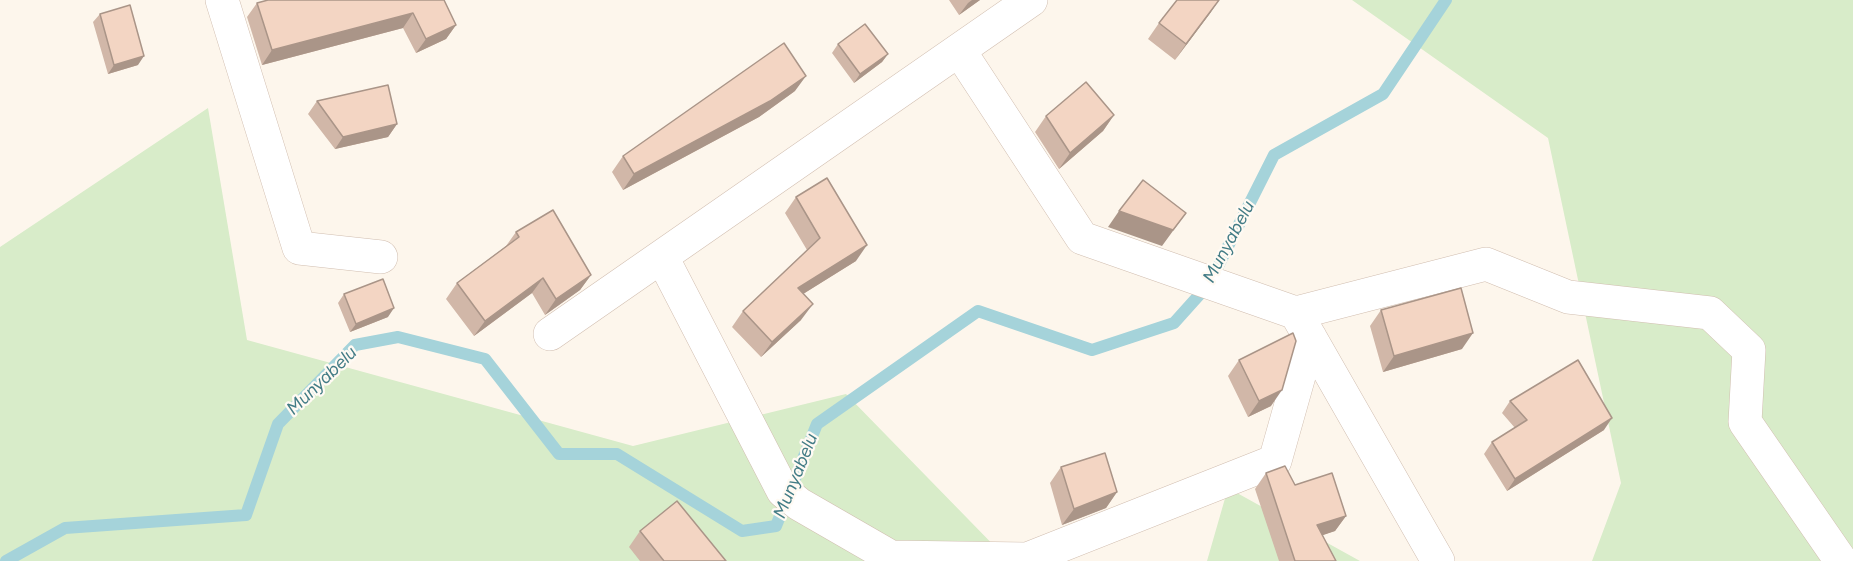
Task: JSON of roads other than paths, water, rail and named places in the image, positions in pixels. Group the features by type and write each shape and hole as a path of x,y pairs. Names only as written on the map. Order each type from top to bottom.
{"street":[{"path":"222,0 299,248 381,257"},
{"path":"550,334 1031,0"},
{"path":"959,50 1082,238 1303,325 1438,561"},
{"path":"662,257 791,498 891,559 1028,560 1275,461 1303,325"},
{"path":"1303,325 1486,264 1568,297 1710,313 1749,350 1745,422 1841,561"}],"waterway":[{"name":"Munyabelu","path":"6,561 65,528 246,515 278,424 355,345 398,337 485,359 559,454 617,454 742,531 776,526 817,424 978,311 1092,350 1174,323 1209,284 1274,155 1383,94 1446,0"}]}
